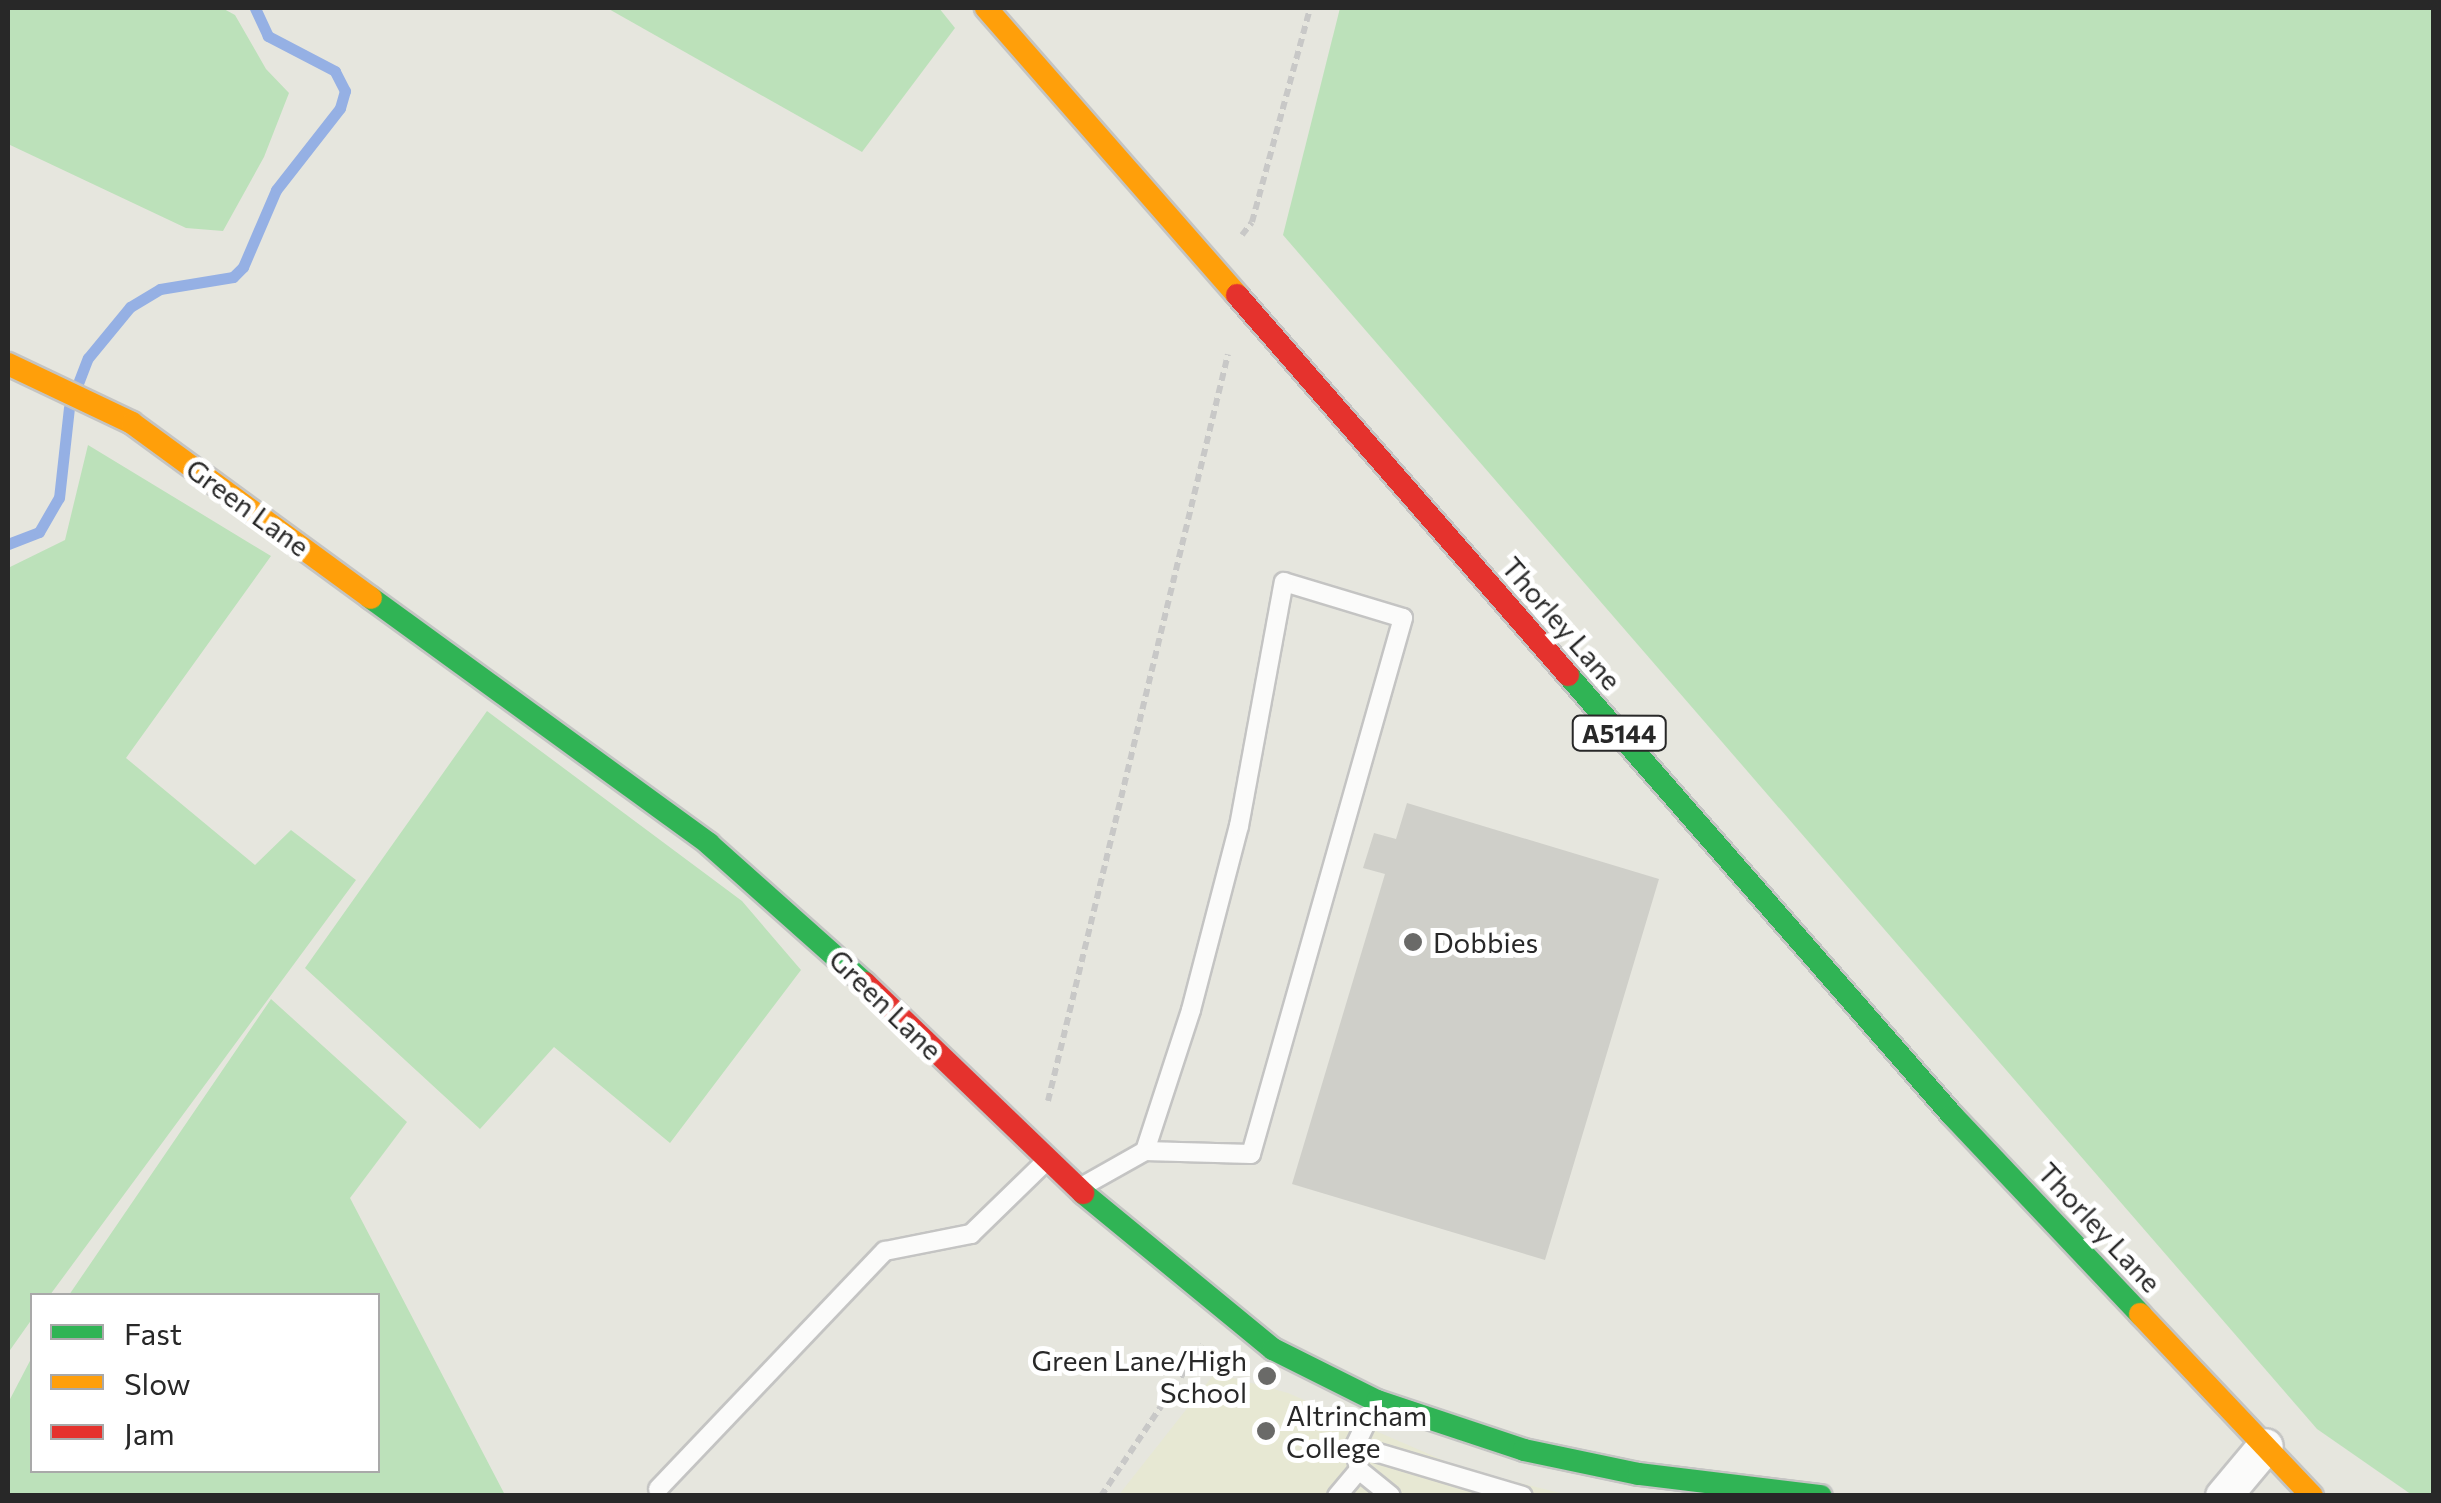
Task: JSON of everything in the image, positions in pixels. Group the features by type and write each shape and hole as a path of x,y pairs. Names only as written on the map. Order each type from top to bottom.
{"street":[{"name":"Thorley Lane","path":"986,8 1952,1116 2265,1446"},
{"name":"Green Lane","path":"8,364 87,396 320,558 720,853 1078,1189 1222,1315 1318,1374 1377,1400 1524,1450 1661,1486 1821,1496"},
{"name":"A5144","path":"2265,1446 2307,1494"},
{"path":"2223,1496 2265,1446"}],"lane":[{"path":"1078,1189 1145,1151 1251,1154 1403,618 1284,582 1238,826 1191,1010 1145,1151"},
{"path":"658,1489 885,1250 971,1234 1042,1154"},
{"path":"1337,1496 1358,1470 1356,1446 1377,1400"},
{"path":"1356,1446 1523,1496"},
{"path":"1358,1470 1391,1496"}],"path":[{"path":"1216,272 1252,222 1310,8"},
{"path":"1042,1154 1241,300"},
{"path":"1101,1496 1222,1315"}],"shaded area":[{"name":"Altrincham College","path":"1215,1373 1288,1393 1461,1468 1568,1495 1118,1496"}],"green space":[{"path":"8,8 222,8 235,15 266,69 289,93 264,157 223,231 186,228 8,144"},
{"path":"607,8 939,8 955,28 862,152"},
{"path":"1340,8 2433,8 2433,1495 2412,1495 2317,1429 1283,235"},
{"path":"88,445 271,556 126,758 255,865 291,830 356,880 51,1293 30,1293 30,1322 8,1353 8,568 65,540"},
{"path":"487,711 742,901 801,970 670,1143 554,1047 480,1129 305,968"},
{"path":"271,999 407,1122 350,1198 505,1495 8,1495 8,1403 30,1361 30,1473 380,1473 380,1293 70,1293"}],"building":[{"path":"1407,803 1659,879 1545,1260 1292,1184 1385,874 1363,868 1374,833 1396,839"}],"waterway":[{"path":"77,386 88,358 130,307 160,289 233,277 243,267 276,190 340,108 345,91 335,71 268,36 255,8"},
{"path":"8,544 39,532 59,498 69,408"}],"traffic: fast":[{"path":"371,598 709,844 865,983"},
{"path":"1568,675 1952,1115 2140,1314"},
{"path":"1083,1193 1273,1349 1377,1401 1524,1450 1639,1474 1821,1496"}],"traffic: slow":[{"path":"986,8 1237,295"},
{"path":"8,364 132,423 371,598"},
{"path":"2140,1314 2312,1496"}],"traffic: jam":[{"path":"1237,295 1568,675"},
{"path":"865,983 1083,1193"}],"place":[{"name":"Dobbies","path":"1413,942"},
{"name":"Green Lane/High School","path":"1267,1376"},
{"name":"Altrincham College","path":"1266,1431"}]}
